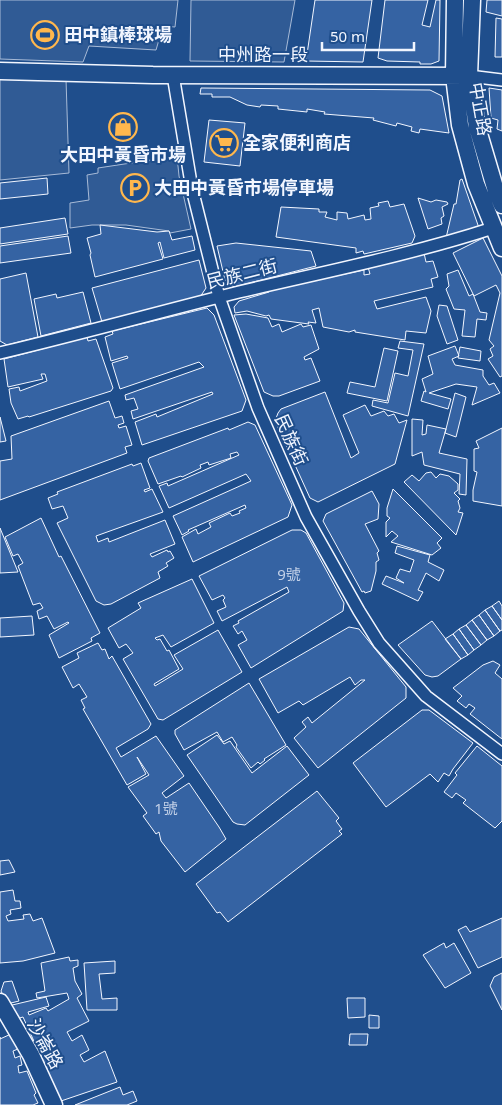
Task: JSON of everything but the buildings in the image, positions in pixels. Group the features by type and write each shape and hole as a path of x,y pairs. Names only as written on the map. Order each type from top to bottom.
{"street":[{"name":"中正路","path":"456,0 461,76 460,125 476,184 502,248"},
{"name":"中正路","path":"472,0 461,76 496,192 502,205"},
{"name":"中州路一段","path":"0,71 173,75 461,76 502,80"},
{"name":"民族街","path":"173,75 192,189 219,297 258,408 306,517 379,643 426,696 502,754"},
{"name":"民族二街","path":"0,353 219,297 449,242 493,228"},
{"name":"沙崙路","path":"0,1002 31,1055 54,1105"}],"shaded area":[{"path":"0,0 178,0 175,27 163,26 156,50 89,46 83,62 0,59"},
{"path":"191,0 295,0 284,62 190,61"},
{"path":"0,79 66,79 69,173 0,180"},
{"name":"大田中黃昏市場停車場","path":"177,156 179,176 191,229 170,233 169,231 126,225 92,225 70,228 70,203 89,200 87,175 98,173 98,168"}],"place":[{"name":"田中鎮棒球場","path":"45,35"},
{"name":"大田中黃昏市場","path":"123,127"},
{"name":"全家便利商店","path":"224,143"},
{"name":"大田中黃昏市場停車場","path":"135,188"}]}
